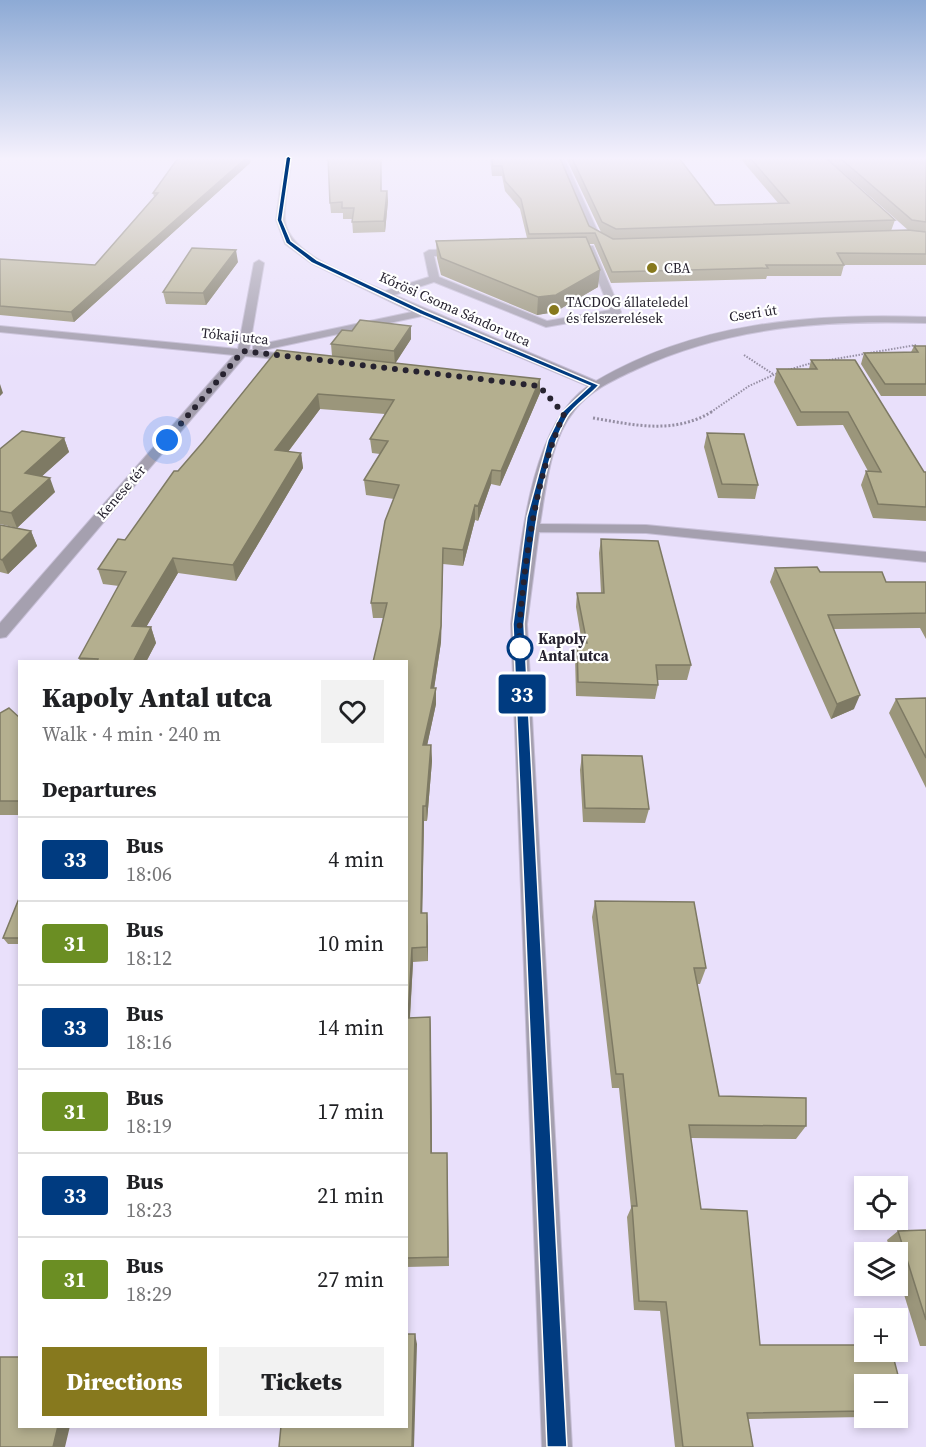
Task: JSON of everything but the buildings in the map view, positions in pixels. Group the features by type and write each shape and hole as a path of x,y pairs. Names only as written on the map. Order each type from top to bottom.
{"street":[{"name":"Kőrösi Csoma Sándor utca","path":"281,226 288,242 314,261 423,313 595,385"},
{"path":"591,226 596,236 612,245 624,245"},
{"path":"384,295 434,279 546,324 616,312 590,248 429,253 434,279"},
{"path":"259,263 243,351 423,313"},
{"name":"Cseri út","path":"564,414 595,385 651,356 714,334 807,320 926,320"},
{"name":"Tókaji utca","path":"0,329 243,351 314,360"},
{"name":"Kenese tér","path":"0,633 243,351"},
{"path":"557,1447 519,624 531,528 552,440 564,414"},
{"path":"531,528 646,529 926,557"}],"path":[{"path":"564,414 662,428 700,418 735,393 773,374 816,362 924,343"}],"bus line":[{"name":"33","path":"281,226 288,242 314,261 423,313 595,385 564,414 552,440 532,517 519,624 557,1447"}],"place":[{"name":"CBA","path":"652,268"},
{"name":"TACDOG állateledel és felszerelések","path":"554,310"},
{"name":"Kapoly Antal utca","path":"520,648"}],"route":[{"path":"167,440 243,351 539,386 564,414 552,440 532,517 519,624 520,648"}]}
